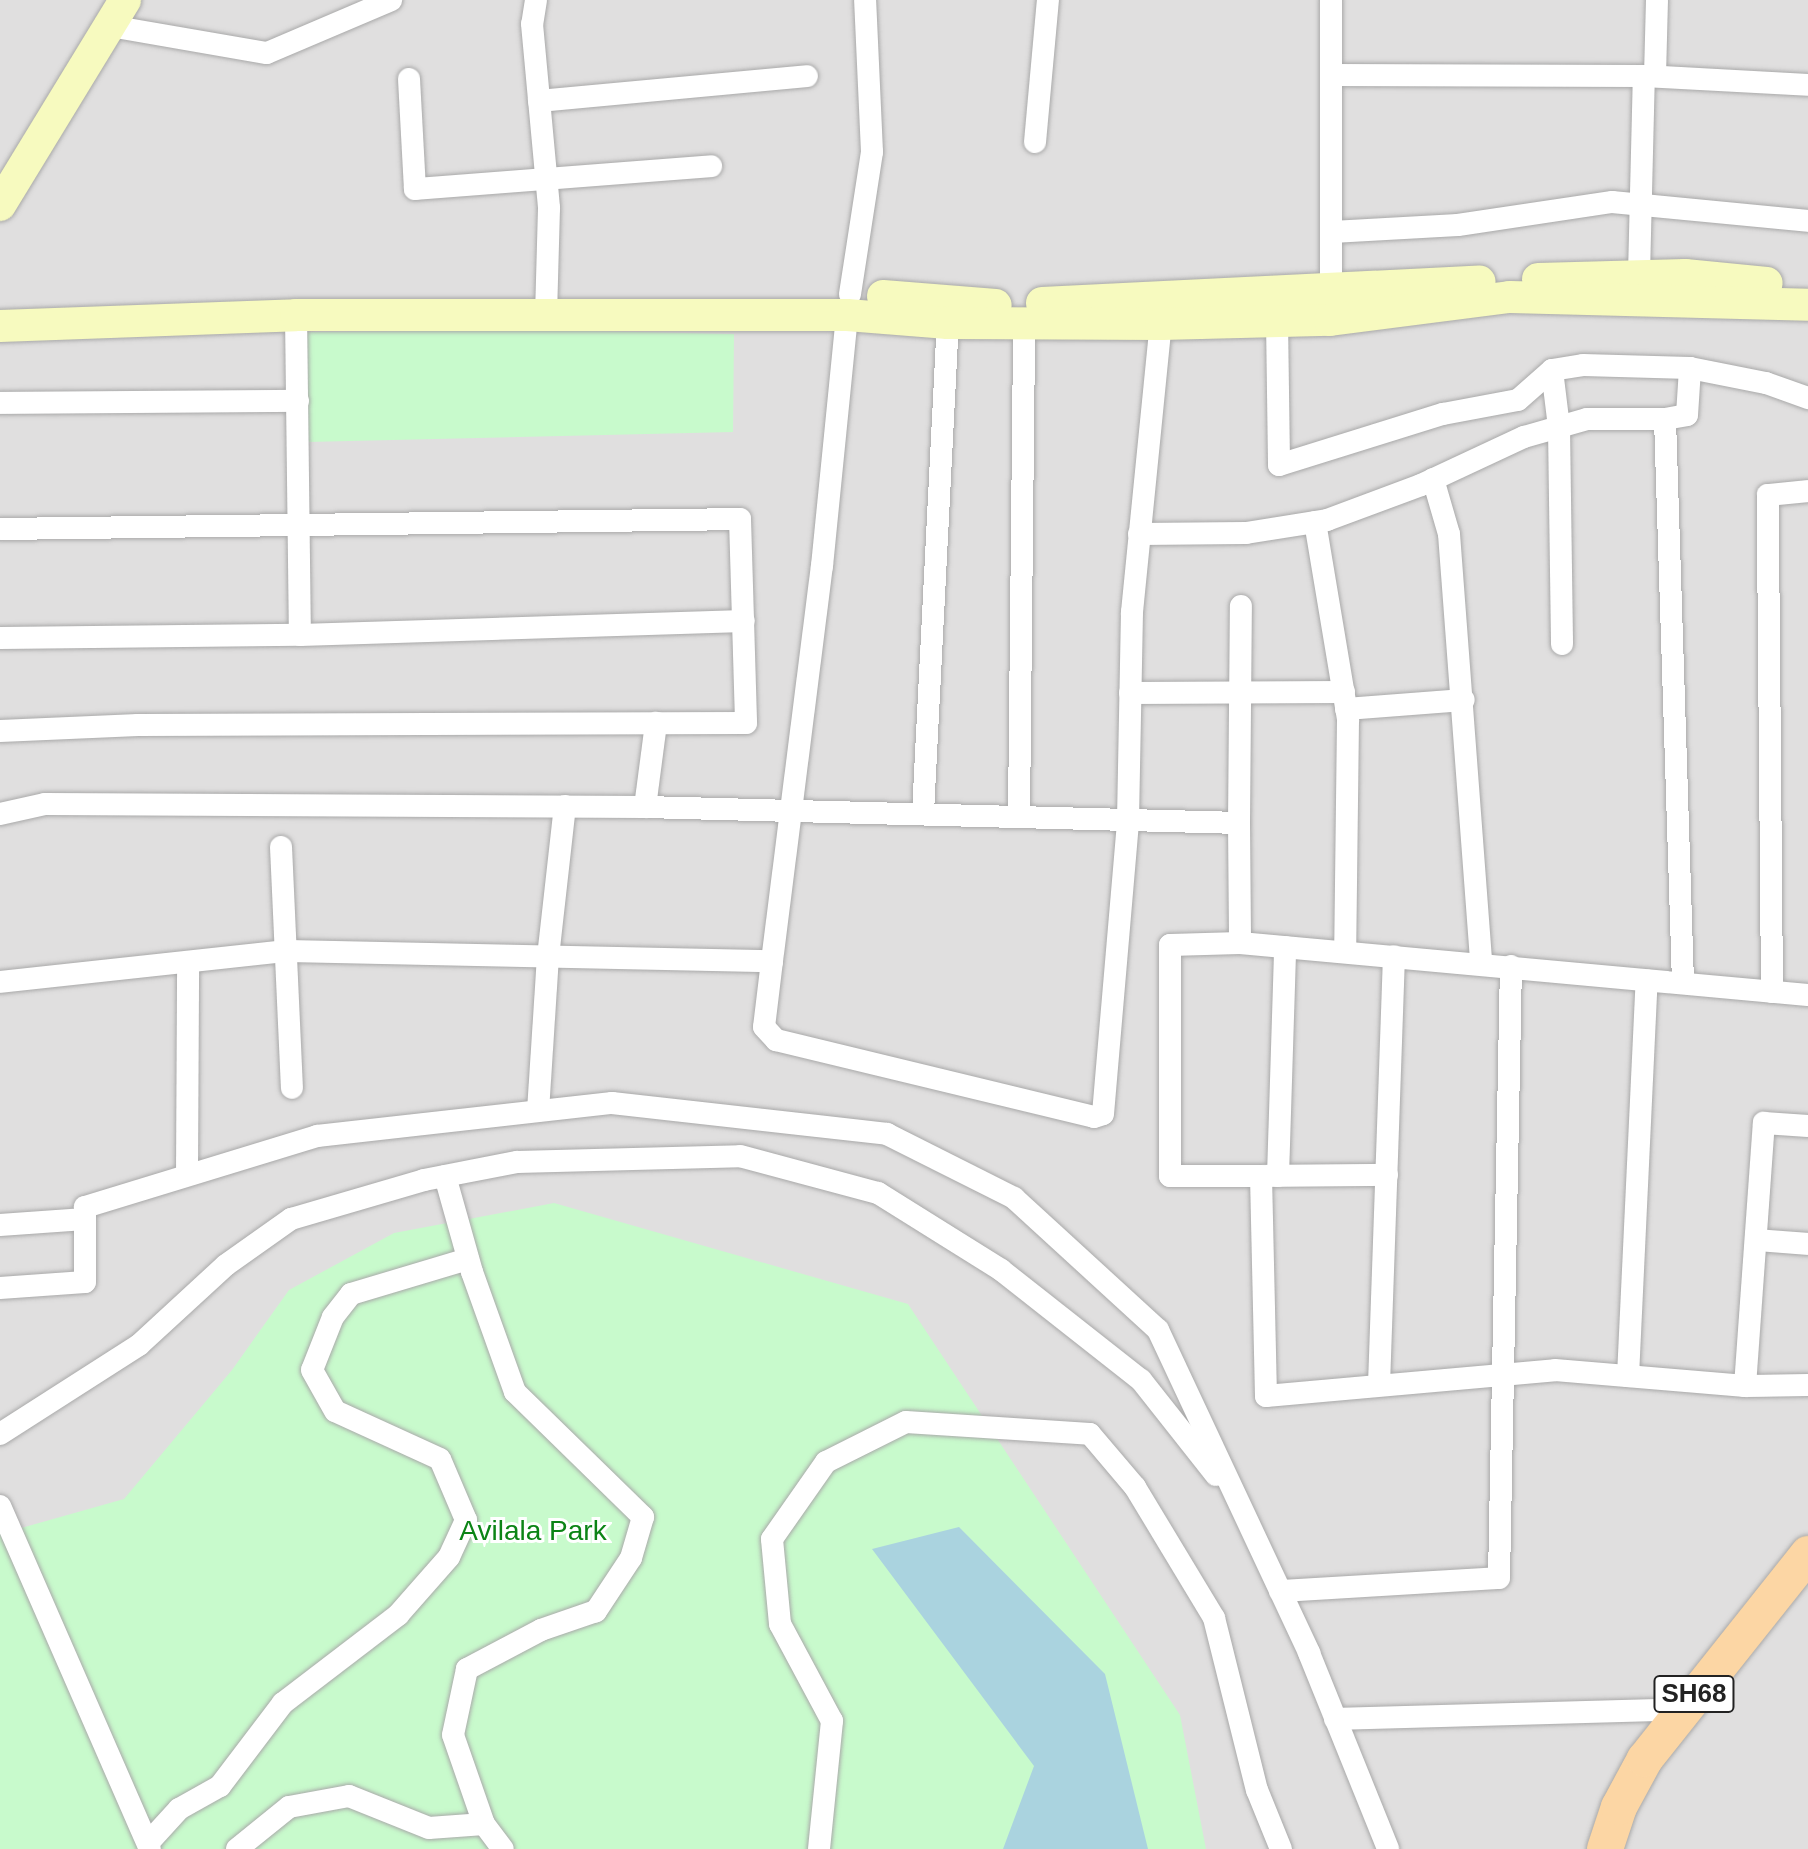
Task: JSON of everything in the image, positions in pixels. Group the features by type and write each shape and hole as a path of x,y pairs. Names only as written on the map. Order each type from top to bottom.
{"main road":[{"name":"SH68","path":"1605,1849 1619,1807 1645,1759 1808,1554"},
{"name":"SH68","path":"1624,1849 1667,1764 1808,1589"}],"street":[{"path":"0,205 13,166 118,13 267,53 391,0"},
{"path":"536,0 532,24 546,177 546,308"},
{"path":"865,0 872,152 849,304 764,1027 776,1040 1094,1117 1103,1114 1128,820 1130,693 1139,534 1161,324"},
{"path":"1035,142 1048,0"},
{"path":"1330,304 1331,0"},
{"path":"1639,275 1657,0"},
{"path":"1331,75 1650,76 1808,85"},
{"path":"539,101 807,76"},
{"path":"409,79 415,189 711,166"},
{"path":"1332,232 1458,225 1612,202 1808,221"},
{"path":"849,304 948,323 1161,324 1277,320 1330,304 1639,275 1808,287"},
{"path":"0,313 849,304 1330,304 1510,297 1808,305"},
{"path":"0,326 546,308"},
{"path":"296,315 300,635"},
{"path":"1277,320 1279,465 1443,414 1518,400 1552,370 1583,365 1690,368 1766,383 1808,398"},
{"path":"923,813 948,323"},
{"path":"1019,816 1024,323"},
{"path":"1139,534 1246,533 1315,522 1433,479 1524,437 1587,419 1665,419 1687,415 1690,368"},
{"path":"1552,370 1559,427 1562,644"},
{"path":"0,403 298,401"},
{"path":"1665,419 1683,983"},
{"path":"1433,479 1449,534 1464,700 1481,964"},
{"path":"1772,992 1768,495 1808,491"},
{"path":"0,529 740,519 746,723 154,725 0,731"},
{"path":"1315,522 1345,700 1345,952"},
{"path":"1240,943 1241,606"},
{"path":"0,638 300,635 744,621"},
{"path":"1130,693 1345,700 1464,700"},
{"path":"645,807 656,723"},
{"path":"0,814 45,804 565,806 791,808 1239,823"},
{"path":"538,1111 548,957 565,806"},
{"path":"281,847 292,1088"},
{"path":"1387,1175 1170,1176 1170,945 1240,943 1808,995"},
{"path":"1285,947 1269,1176 1266,1396 1555,1370 1745,1386 1808,1385"},
{"path":"0,982 287,951 772,961"},
{"path":"1379,1385 1394,956"},
{"path":"187,1175 188,962"},
{"path":"1280,1591 1499,1578 1511,966"},
{"path":"1628,1376 1647,980"},
{"path":"0,1288 85,1282 85,1207 317,1136 612,1103 887,1134 1014,1198 1158,1330 1280,1591 1388,1849"},
{"path":"1745,1386 1764,1123 1808,1126"},
{"path":"0,1434 139,1345 226,1265 291,1219 445,1176 517,1162 740,1156 878,1193 1001,1270 1141,1380 1239,1504"},
{"path":"445,1176 468,1259 515,1392 643,1517 631,1558 596,1611 541,1630 467,1669 453,1735 484,1824 503,1849"},
{"path":"0,1225 85,1219"},
{"path":"1756,1240 1808,1244"},
{"path":"0,1506 149,1846 179,1809 220,1786 283,1703 398,1615 449,1557 466,1520 440,1459 335,1411 312,1370 333,1317 351,1294 468,1259"},
{"path":"819,1849 832,1721 780,1624 772,1539 826,1462 906,1422 1090,1434 1135,1487 1214,1618 1257,1790 1281,1849"},
{"path":"1335,1719 1683,1709"},
{"path":"237,1849 289,1807 349,1796 429,1828 484,1824"}],"shaded area":[{"path":"0,0 1808,0 1808,1849 0,1849"}],"green space":[{"path":"538,330 734,334 733,432 307,442 306,332"},
{"name":"Avilala Park","path":"554,1203 908,1304 1180,1715 1206,1849 0,1849 0,1534 124,1499 232,1370 289,1290 394,1233"}],"water":[{"path":"959,1527 1105,1674 1148,1849 1003,1849 1034,1766 872,1549"}]}
